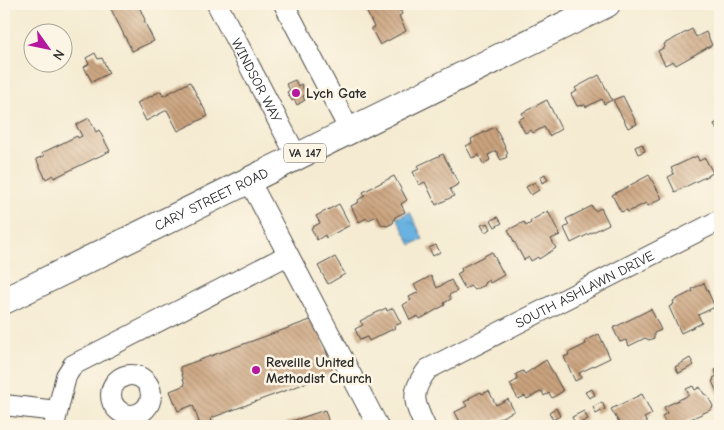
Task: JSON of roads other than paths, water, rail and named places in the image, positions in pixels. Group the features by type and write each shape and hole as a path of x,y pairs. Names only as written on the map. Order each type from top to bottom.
{"main road":[{"name":"CARY STREET ROAD","path":"4,301 607,4"}],"street":[{"name":"WINDSOR WAY","path":"217,4 297,157"},
{"path":"284,4 350,131"},
{"path":"248,180 378,426"},
{"name":"SOUTH ASHLAWN DRIVE","path":"425,426 416,408 414,396 422,377 428,369 720,220"},
{"path":"4,405 56,418 69,370 73,365 288,255"},
{"path":"106,348 122,377"}],"water":[{"path":"410,212 423,239 411,245 397,218"}],"place":[{"name":"Lych Gate","path":"296,93"},
{"name":"Reveille United Methodist Church","path":"256,370"}]}
